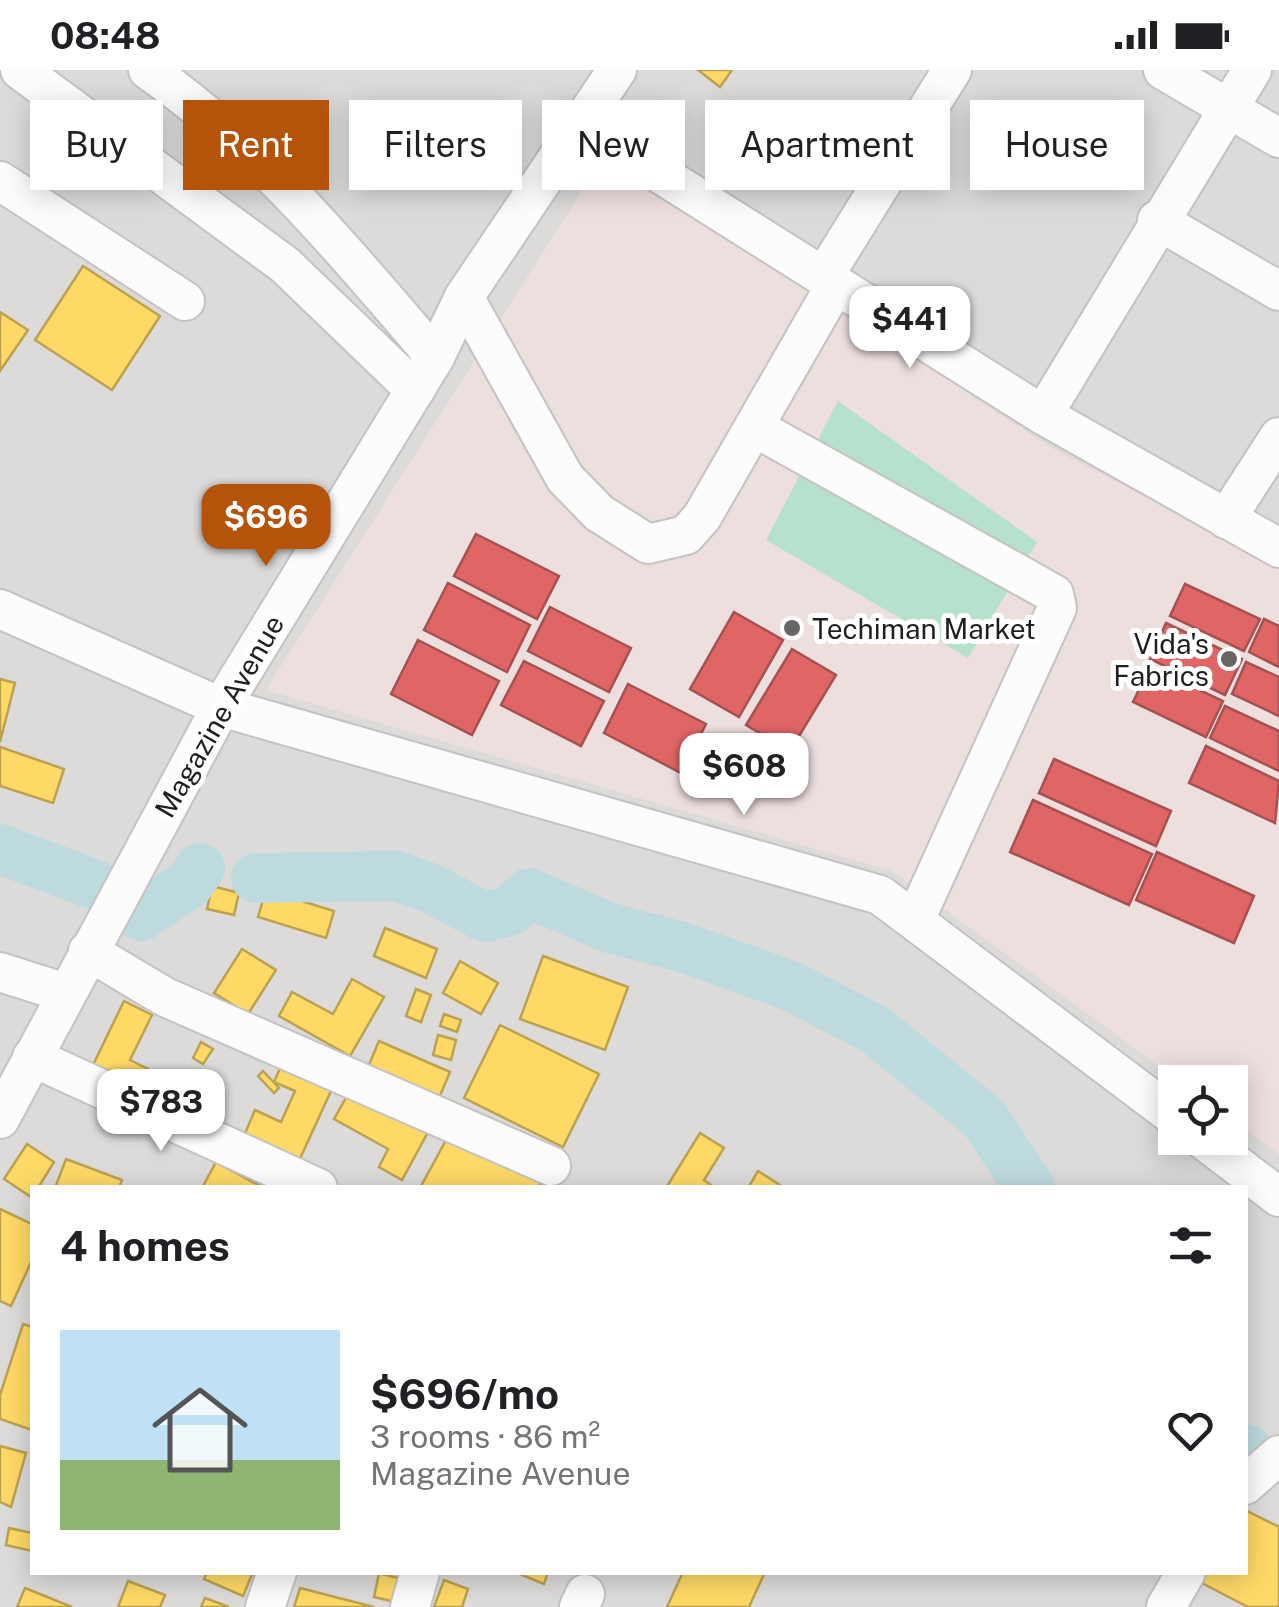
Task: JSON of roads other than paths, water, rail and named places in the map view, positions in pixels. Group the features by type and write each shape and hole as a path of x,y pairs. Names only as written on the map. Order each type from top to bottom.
{"street":[{"path":"20,70 285,266 415,390"},
{"path":"148,70 186,96 308,208 435,357"},
{"name":"Magazine Avenue","path":"597,100 617,70"},
{"path":"464,297 566,478 599,513 648,544 686,536 702,517 754,427 830,280 952,70"},
{"path":"1163,70 1279,138"},
{"path":"1042,415 1157,220 1252,70"},
{"path":"0,181 185,301"},
{"name":"Magazine Avenue","path":"0,1120 221,706 435,357 464,297 542,182"},
{"path":"685,189 1042,415 1279,548"},
{"path":"1157,220 1279,291"},
{"path":"754,427 1054,594 1056,608 915,920"},
{"path":"1226,519 1279,437"},
{"path":"0,609 221,706 811,872 880,895 1158,1104"},
{"path":"88,951 165,997 551,1166"},
{"path":"0,972 66,993"},
{"path":"32,1058 311,1185"},
{"path":"1224,1155 1279,1197"},
{"path":"1248,1481 1279,1455"},
{"path":"265,1607 276,1575"},
{"path":"410,1607 419,1575"},
{"path":"1166,1607 1184,1575"}],"waterway":[{"path":"0,849 101,887"},
{"path":"141,916 190,883 200,868"},
{"path":"256,878 396,876 430,888 485,917 510,911 529,893 610,928 682,947 791,986 874,1029 984,1118 1028,1185"}],"place":[{"name":"Techiman Market","path":"792,628"},
{"name":"Vida's Fabrics","path":"1229,659"}]}
